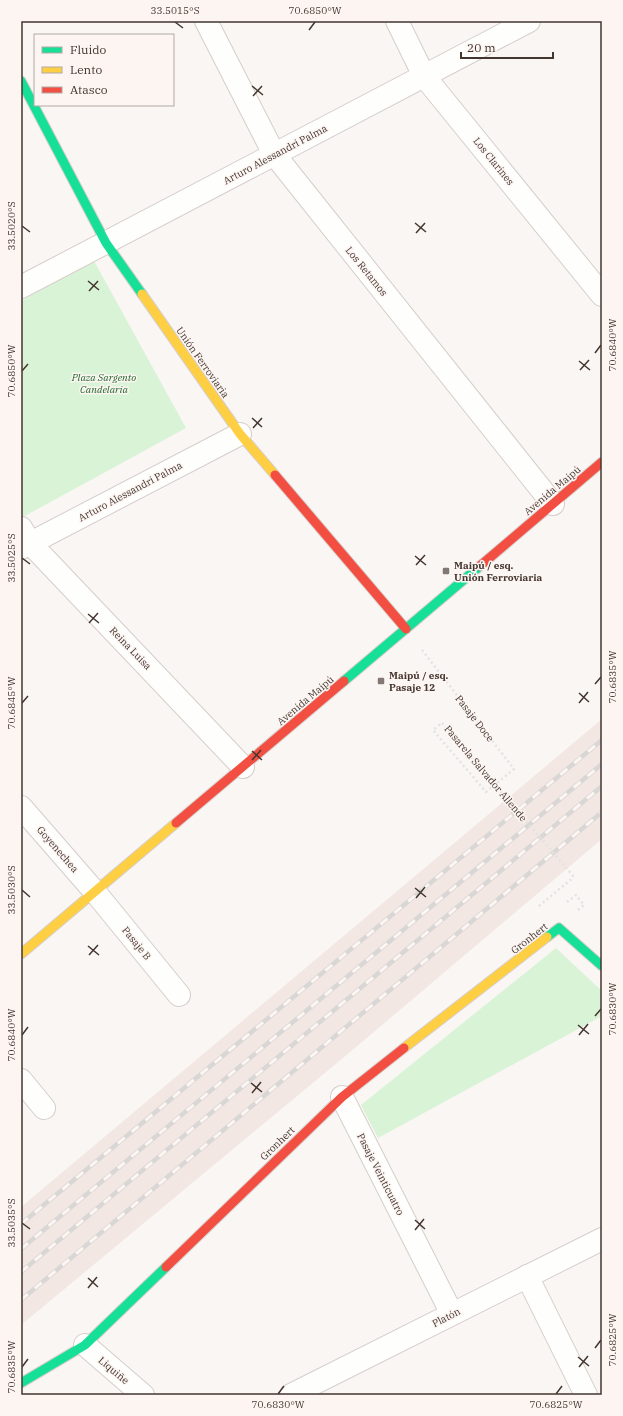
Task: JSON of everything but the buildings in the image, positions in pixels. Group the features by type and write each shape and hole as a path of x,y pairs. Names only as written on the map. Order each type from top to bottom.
{"street":[{"name":"Los Retamos","path":"206,21 274,154 553,504"},
{"name":"Los Clarines","path":"397,21 424,76 602,295"},
{"name":"Arturo Alessandri Palma","path":"21,287 529,21"},
{"name":"Unión Ferroviaria","path":"21,81 34,106"},
{"name":"Unión Ferroviaria","path":"34,106 106,242 240,434 406,629"},
{"name":"Arturo Alessandri Palma","path":"24,539 240,434"},
{"name":"Avenida Maipú","path":"21,954 602,462"},
{"name":"Reina Luisa","path":"24,539 243,767"},
{"name":"Goyenechea","path":"21,807 95,892"},
{"name":"Pasaje B","path":"95,892 179,995"},
{"name":"Gronhert","path":"21,1382 85,1345 342,1097 558,928 602,966"},
{"path":"21,1080 44,1108"},
{"name":"Pasaje Veinticuatro","path":"342,1097 452,1314"},
{"name":"Platón","path":"291,1395 602,1239"},
{"path":"526,1276 586,1395"},
{"name":"Liquiñe","path":"85,1345 143,1395"}],"path":[{"name":"Pasaje Doce","path":"421,648 514,769 486,792"},
{"name":"Pasarela Salvador Allende","path":"486,792 434,730 442,723 574,877"}],"shaded area":[{"path":"602,719 602,839 349,1053 21,1325 21,1207"}],"green space":[{"name":"Plaza Sargento Candelaria","path":"94,261 186,428 23,517 21,514 21,301"},
{"path":"556,948 602,991 602,1016 378,1138 361,1105"}],"railway":[{"path":"21,1224 602,740"},
{"path":"21,1249 602,764"},
{"path":"21,1272 602,786"},
{"path":"21,1300 602,812"}],"traffic: fast":[{"path":"21,81 34,106"},
{"path":"34,106 106,243 142,294"},
{"path":"344,681 480,566"},
{"path":"547,937 559,928 602,966"},
{"path":"21,1383 85,1345 166,1267"}],"traffic: slow":[{"path":"142,294 240,434 275,475"},
{"path":"21,954 176,823"},
{"path":"404,1048 547,937"}],"traffic: jam":[{"path":"480,566 602,462"},
{"path":"275,475 406,629"},
{"path":"176,823 344,681"},
{"path":"166,1267 342,1097 404,1048"}],"place":[{"name":"Maipú / esq. Unión Ferroviaria","path":"446,571"},
{"name":"Maipú / esq. Pasaje 12","path":"381,681"}]}
